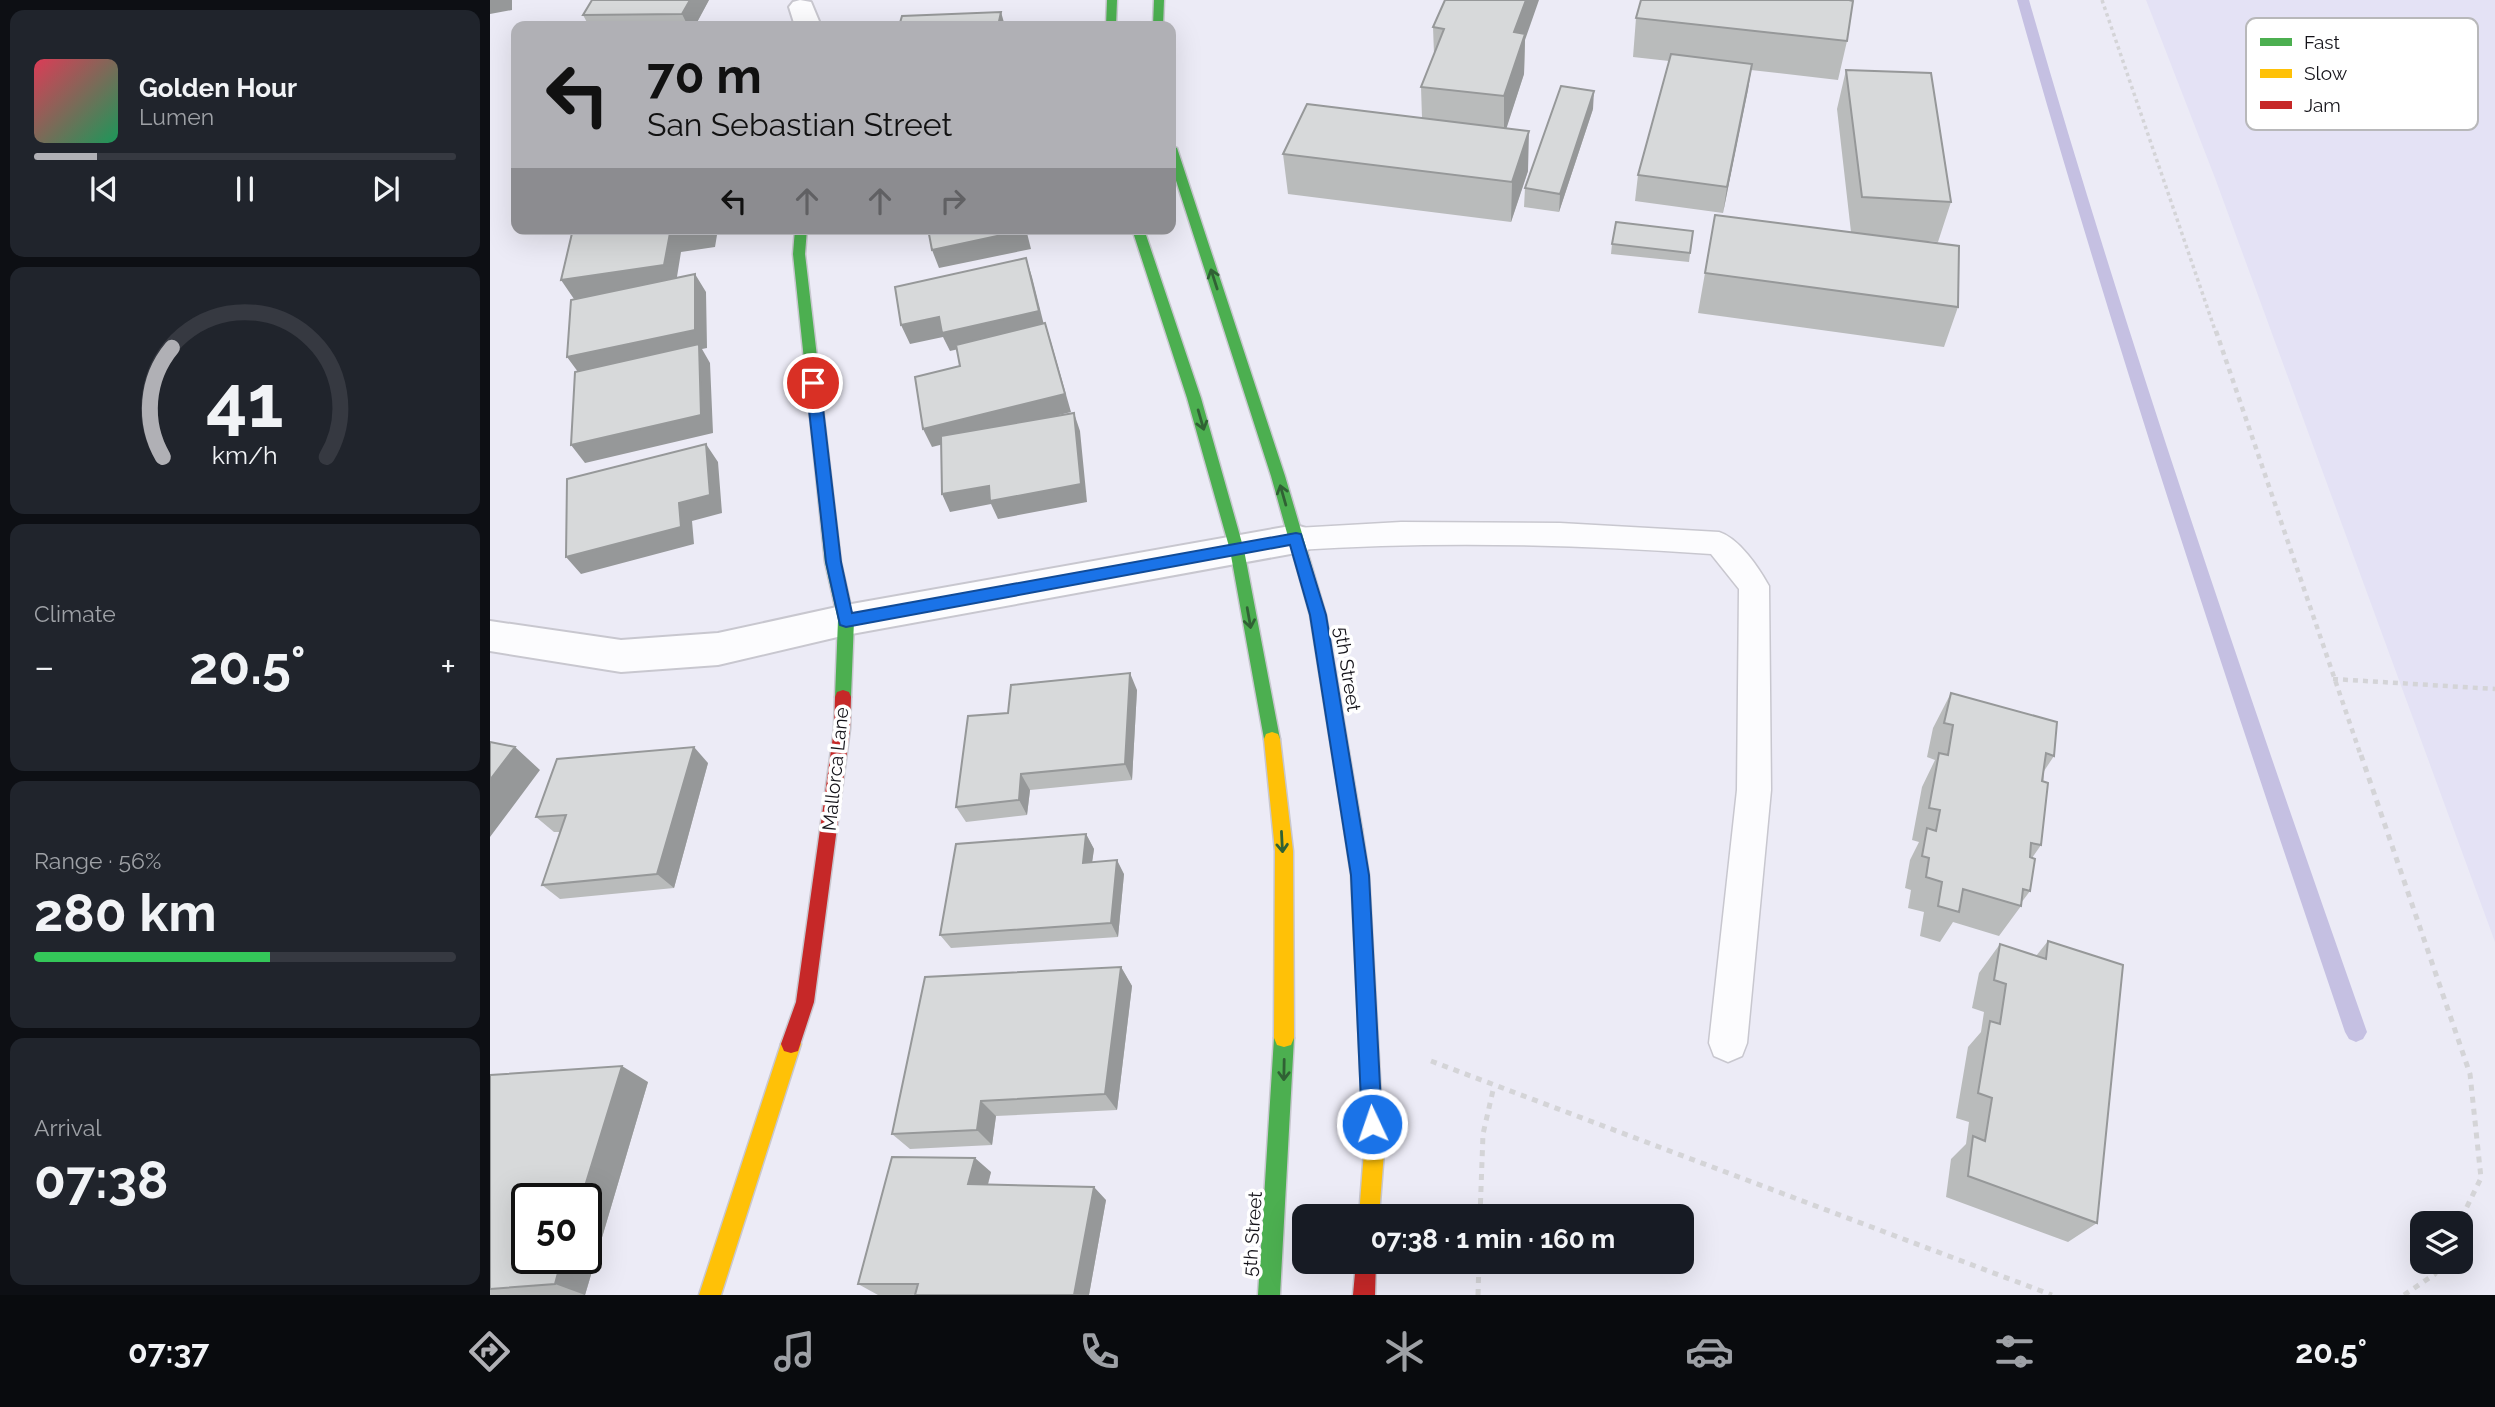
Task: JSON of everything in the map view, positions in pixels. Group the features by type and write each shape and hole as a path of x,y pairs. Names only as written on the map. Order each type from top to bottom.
{"main road":[{"path":"1111,21 1112,0"},
{"path":"1158,21 1159,0"},
{"name":"5th Street","path":"1176,165 1296,538 1318,615 1360,875 1374,1152 1370,1204"},
{"name":"Mallorca Lane","path":"710,1295 805,1002 842,729 846,620 830,536 799,254 801,235"},
{"name":"5th Street","path":"1140,235 1194,398 1237,550 1279,779 1286,911 1284,1076 1269,1295"},
{"path":"1364,1295 1365,1274"}],"street":[{"path":"490,636 621,656 718,649 846,620 1296,538"}],"lane":[{"path":"1296,538 1385,532 1628,536 1719,543 1755,586 1754,790 1728,1043"}],"path":[{"path":"2102,0 2470,1074 2481,1178 2465,1211"},
{"path":"2333,679 2495,689"},
{"path":"1431,1061 2052,1295"},
{"path":"1480,1204 1485,1108 1494,1086"},
{"path":"1478,1295 1479,1274"},
{"path":"2404,1295 2435,1274"}],"shaded area":[{"path":"2146,0 2495,0 2495,942 2215,178"}],"building":[{"path":"592,0 690,0 682,14 583,15"},
{"path":"1445,0 1526,0 1514,32 1525,34 1504,96 1421,87 1444,29 1433,27"},
{"path":"1641,0 1853,1 1847,41 1636,18"},
{"path":"1001,12 999,21 900,21 902,16"},
{"path":"1671,54 1752,64 1727,187 1638,175"},
{"path":"1846,70 1931,73 1951,202 1862,197"},
{"path":"1561,86 1594,91 1560,194 1525,188"},
{"path":"1307,104 1529,131 1512,182 1283,154"},
{"path":"1715,215 1959,246 1958,307 1705,273"},
{"path":"1616,222 1693,231 1690,253 1612,244"},
{"path":"572,235 670,235 664,265 561,280"},
{"path":"929,235 1002,235 932,250"},
{"path":"1026,258 1039,311 942,333 939,317 901,325 895,287"},
{"path":"695,274 695,330 567,357 571,300"},
{"path":"1045,323 1065,394 923,429 915,377 960,366 956,345"},
{"path":"699,344 701,415 571,445 575,372"},
{"path":"1074,413 1081,484 990,501 989,486 942,494 941,436"},
{"path":"706,444 710,495 679,503 681,527 566,557 567,479"},
{"path":"1130,673 1125,764 1021,774 1019,800 956,807 968,716 1008,713 1011,685"},
{"path":"1951,693 2057,722 2054,756 2046,753 2042,781 2048,783 2041,845 2031,843 2030,857 2035,859 2030,891 2023,889 2021,906 1963,889 1959,912 1938,906 1942,882 1926,877 1929,858 1922,856 1927,828 1936,831 1940,810 1929,808 1939,753 1948,755 1953,725 1944,723"},
{"path":"490,742 515,747 490,780"},
{"path":"694,747 657,874 542,885 566,815 536,817 557,759"},
{"path":"1086,834 1083,863 1117,860 1111,923 940,935 956,844"},
{"path":"2048,941 2123,965 2097,1223 1968,1176 1973,1136 1985,1141 1992,1098 1978,1093 1990,1021 2000,1024 2006,984 1994,980 2000,944 2046,959"},
{"path":"1121,967 1105,1094 981,1101 977,1130 892,1134 925,977"},
{"path":"622,1066 586,1183 511,1183 511,1274 558,1274 555,1284 490,1289 490,1075"},
{"path":"892,1157 975,1158 968,1184 1094,1187 1074,1295 915,1295 918,1284 858,1284"}],"waterway":[{"path":"2023,0 2139,390 2356,1032"}],"traffic: fast":[{"path":"1111,21 1112,0"},
{"path":"1158,21 1159,0"},
{"path":"1176,163 1278,476 1318,615 1353,829"},
{"path":"801,235 799,254 833,562 846,620 843,697"},
{"path":"1140,235 1194,398 1237,550 1272,739"},
{"path":"1269,1295 1284,1038"}],"traffic: slow":[{"path":"1272,739 1284,851 1284,1038"},
{"path":"1353,829 1360,875 1374,1152 1370,1204"},
{"path":"710,1295 791,1044"}],"traffic: jam":[{"path":"791,1044 805,1002 842,729 843,697"},
{"path":"1364,1295 1365,1274"}],"route":[{"path":"813,383 833,562 846,620 1296,538 1318,615 1360,875 1372,1124"}]}
